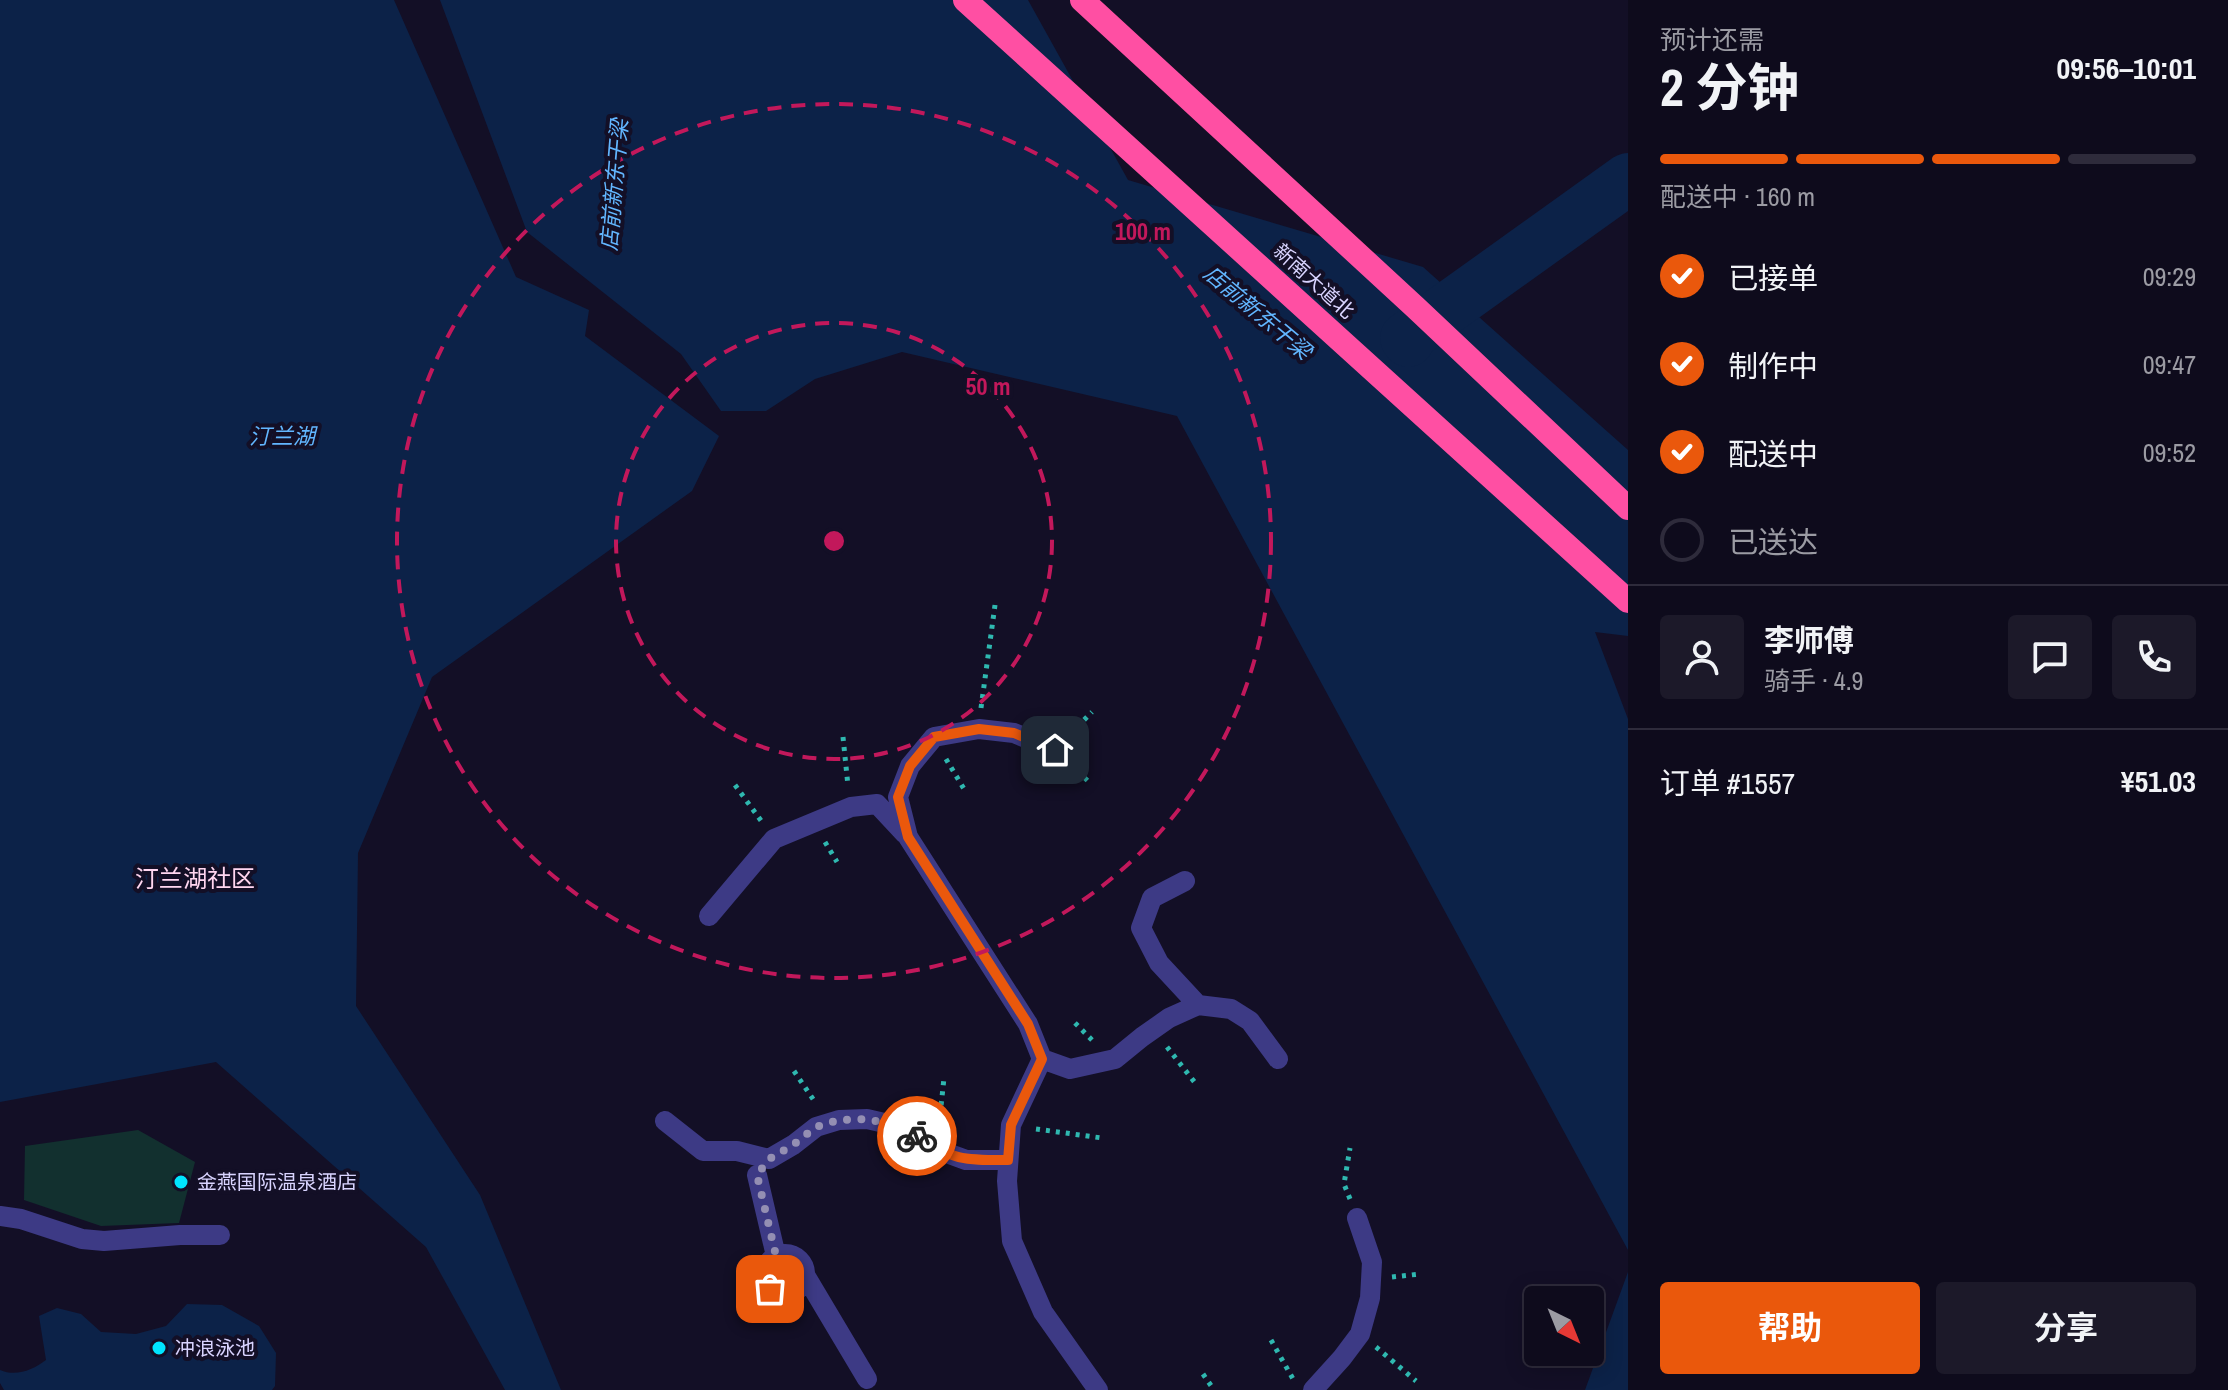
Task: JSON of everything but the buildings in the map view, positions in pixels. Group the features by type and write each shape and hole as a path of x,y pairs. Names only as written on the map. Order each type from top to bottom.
{"highway":[{"name":"新南大道北","path":"965,0 1628,601"},
{"path":"1082,0 1628,508"}],"lane":[{"path":"908,837 898,797 910,766 934,737 979,729 1014,733 1055,750"},
{"path":"709,916 774,839 851,807 877,804 898,797"},
{"path":"877,804 908,837 1028,1024 1042,1059 1011,1125 1007,1181 1012,1241 1043,1312 1098,1390"},
{"path":"1185,881 1152,898 1141,928 1159,963 1198,1005"},
{"path":"1042,1059 1070,1069 1115,1059 1169,1018 1198,1005 1231,1009 1250,1021 1278,1059"},
{"path":"763,1167 816,1127 839,1120 867,1119 893,1125 936,1149 966,1160 1008,1160"},
{"path":"665,1121 703,1151 737,1151 763,1167"},
{"path":"763,1167 776,1256"},
{"path":"0,1216 21,1219 82,1239 104,1241 220,1235"},
{"path":"1313,1390 1360,1334 1370,1298 1372,1262 1357,1218"},
{"path":"789,1255 796,1258 805,1275 804,1282 794,1292 775,1293 767,1284 765,1271 770,1260 776,1256 789,1255"},
{"path":"805,1275 867,1379"}],"path":[{"path":"979,729 995,605"},
{"path":"843,737 851,807"},
{"path":"934,737 964,789"},
{"path":"735,785 774,839"},
{"path":"1152,1030 1196,1084"},
{"path":"794,1071 830,1123"},
{"path":"936,1149 944,1078"},
{"path":"1011,1125 1102,1138"},
{"path":"1350,1148 1344,1184 1357,1218"},
{"path":"1360,1334 1416,1381"},
{"path":"1271,1340 1299,1390"},
{"path":"1203,1374 1214,1390"}],"green space":[{"path":"138,1130 195,1162 179,1223 101,1226 24,1200 25,1146"}],"water":[{"name":"汀兰湖","path":"0,0 394,0 516,277 589,310 585,336 719,436 692,491 432,677 358,853 356,1006 480,1195 561,1390 505,1390 426,1247 216,1062 0,1102"},
{"name":"店前新东干梁","path":"440,0 1028,0 1128,180 1423,267 1628,450 1628,636 1595,632 1628,719 1628,1250 1177,416 902,352 815,379 766,411 721,411 681,354 527,232"},
{"path":"1628,1272 1628,1390 1585,1390 1594,1366 1604,1366 1604,1338"},
{"name":"冲浪泳池","path":"187,1304 222,1305 259,1326 276,1353 275,1386 272,1390 4,1390 0,1383 0,1370 12,1373 24,1371 46,1360 39,1316 57,1308 81,1314 101,1332 136,1334 166,1326"}],"waterway":[{"path":"1408,341 1406,338 1628,179"}],"way so far":[{"path":"770,1289 765,1271 770,1260 776,1256 757,1175 769,1159 816,1127 839,1120 867,1119 893,1125 917,1136"}],"place":[{"name":"金燕国际温泉酒店","path":"181,1182"},
{"name":"冲浪泳池","path":"159,1348"}],"district":[{"name":"汀兰湖社区","path":"195,879"}],"route":[{"path":"917,1136 936,1149 966,1160 1008,1160 1011,1125 1042,1059 1028,1024 908,837 898,797 910,766 934,737 979,729 1014,733 1055,750"}]}
